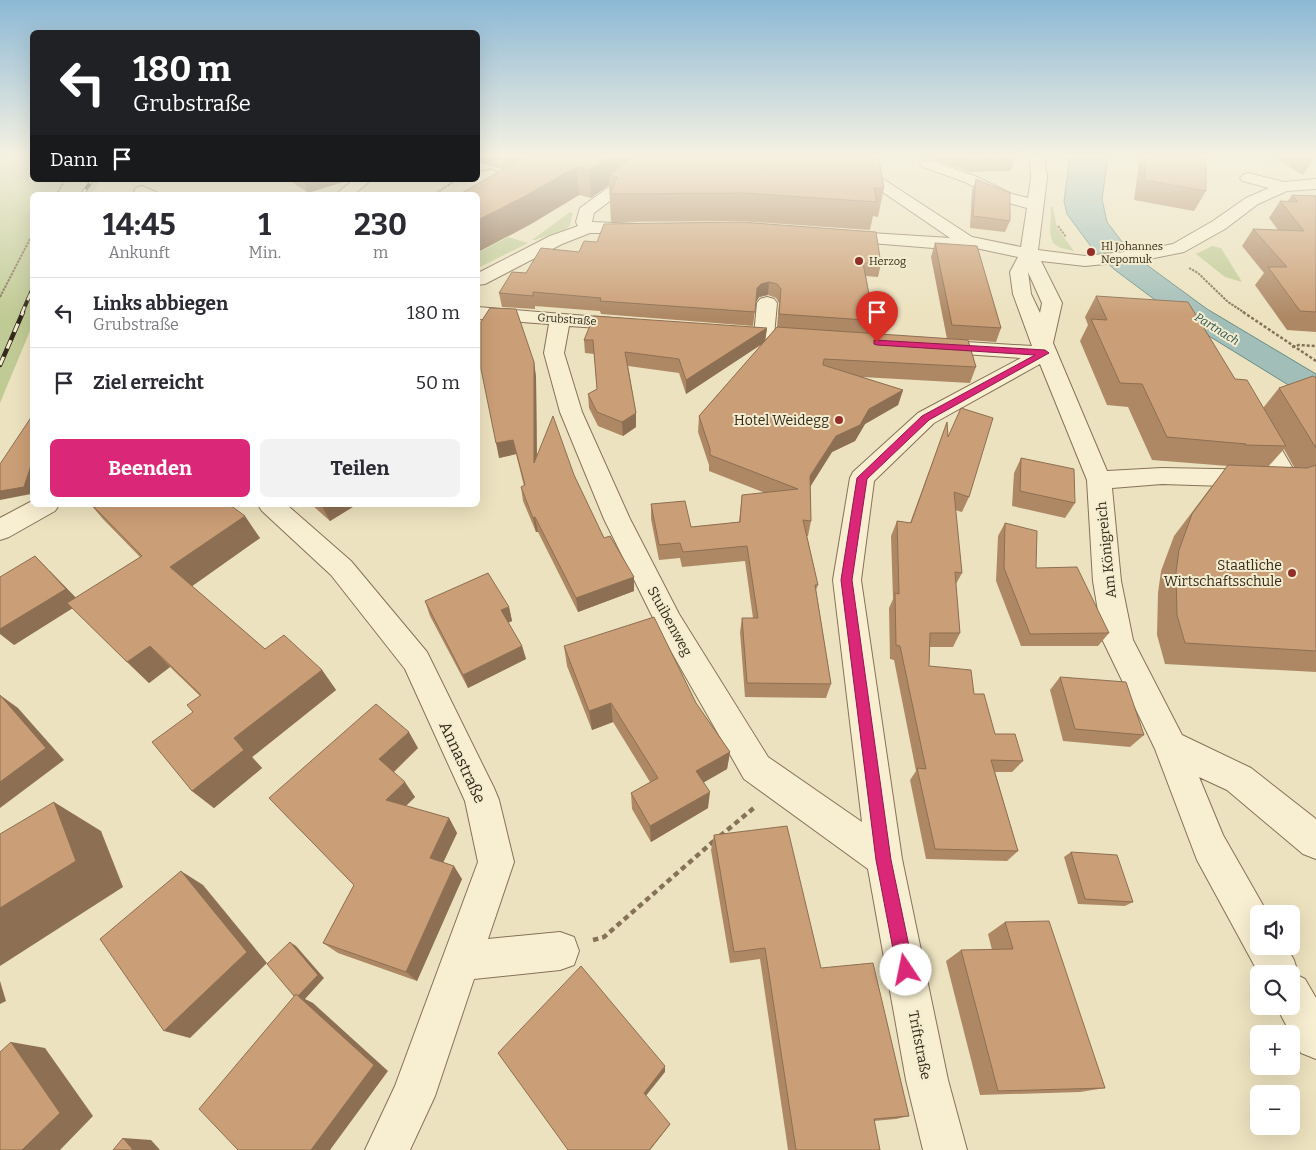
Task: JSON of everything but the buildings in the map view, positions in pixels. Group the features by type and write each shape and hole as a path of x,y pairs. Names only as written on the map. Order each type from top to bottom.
{"street":[{"path":"588,210 584,222 588,228"},
{"path":"918,210 966,241"},
{"name":"Am Königreich","path":"1035,210 1029,254 1019,272 1022,294 1099,480 1107,581 1118,641 1170,746 1210,848 1250,919"},
{"path":"818,234 946,244 966,241 1029,254 1096,261 1163,252 1178,248 1219,225 1240,210"},
{"path":"480,279 556,240 588,228 605,230 660,228"},
{"path":"764,335 767,303"},
{"name":"Grubstraße","path":"480,312 648,326"},
{"name":"Stuibenweg","path":"560,319 554,353 571,412 617,519 668,622 756,768 884,860"},
{"path":"919,345 1044,349"},
{"name":"Triftstraße","path":"945,1150 927,1080 884,860 847,580 862,478 926,418 1044,349"},
{"path":"1099,480 1162,476 1286,479 1280,463 1248,410"},
{"path":"0,530 42,507"},
{"name":"Annastraße","path":"273,507 341,568 416,662 482,800 496,862 413,1096 387,1150"},
{"path":"1170,746 1239,780 1316,841"},
{"path":"461,961 560,951"},
{"path":"1300,1009 1316,1038"}],"path":[{"path":"0,296 30,239"},
{"path":"1163,252 1198,273 1228,302 1292,347 1316,361"},
{"path":"1292,347 1299,345 1316,346"},
{"path":"604,937 781,785"}],"green space":[{"path":"0,210 30,210 30,331 0,403"},
{"path":"1051,210 1054,210 1057,228 1074,251 1061,248 1053,243 1050,233"},
{"path":"570,212 573,213 570,225 566,229 532,240"},
{"path":"508,237 528,243 480,267 480,252"},
{"path":"1212,246 1221,248 1242,282 1225,277 1196,254"}],"water":[{"name":"Partnach","path":"1066,210 1104,210 1107,222 1123,243 1147,265 1207,309 1316,374 1316,402 1178,317 1115,270 1095,252 1067,214"}],"railway":[{"path":"22,313 30,295"},
{"path":"0,365 23,312"}],"place":[{"name":"Hl Johannes Nepomuk","path":"1091,252"},
{"name":"Herzog","path":"859,261"},
{"name":"Hotel Weidegg","path":"839,420"},
{"name":"Staatliche Wirtschaftsschule","path":"1292,573"}],"route":[{"path":"877,342 1045,353 926,418 862,478 847,580 884,860 906,970"}]}
